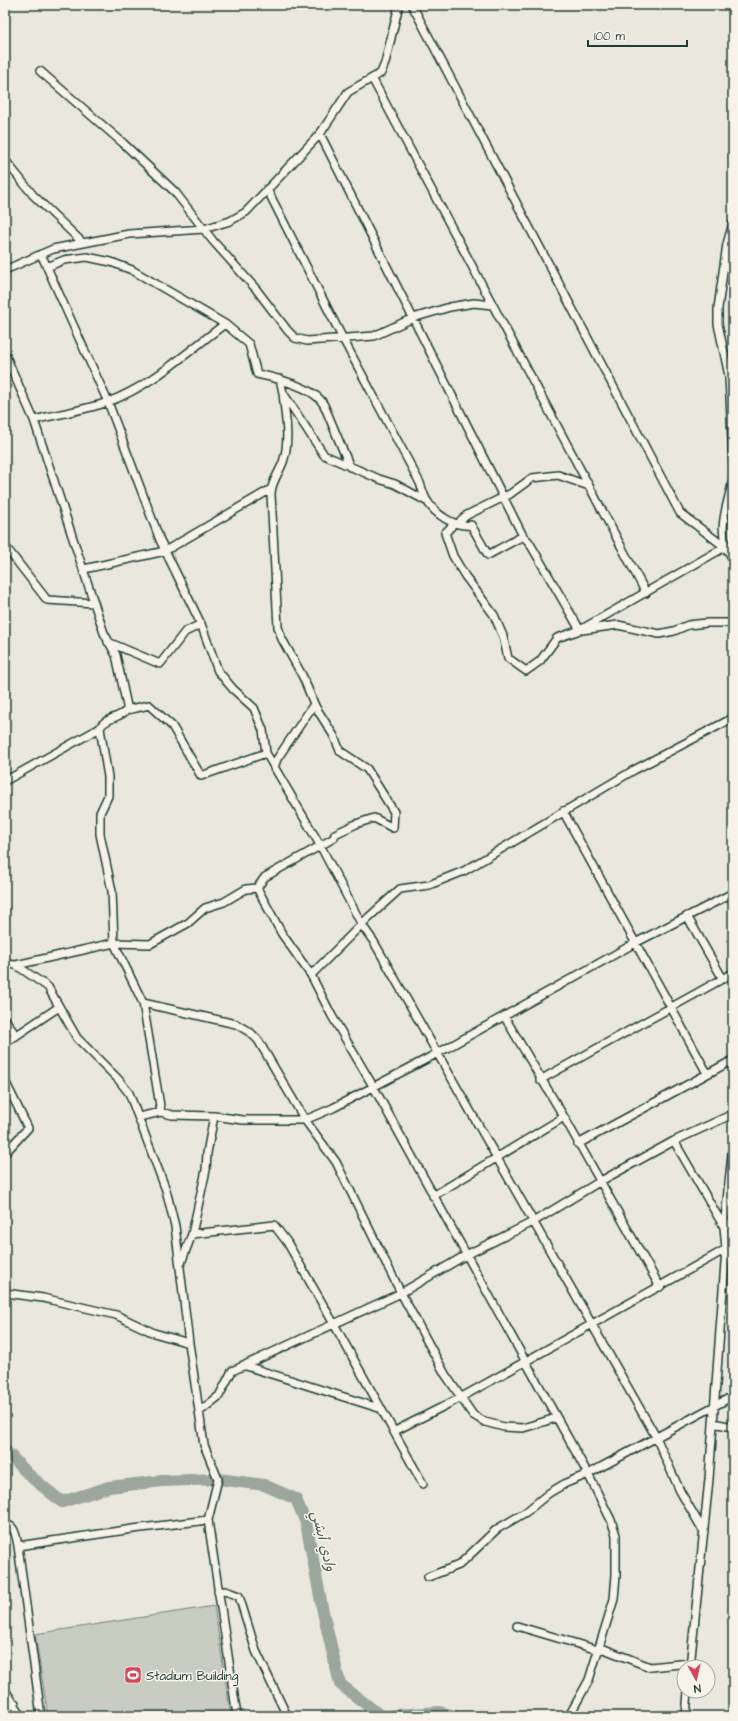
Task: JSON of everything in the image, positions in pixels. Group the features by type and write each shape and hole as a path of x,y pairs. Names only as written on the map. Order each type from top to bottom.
{"street":[{"path":"5,270 52,249 129,234 204,229 230,221 246,212 320,134 348,92 380,73 385,63 399,5"},
{"path":"412,5 680,513 726,547"},
{"path":"40,71 123,143 175,192 295,338 308,341 342,337 374,336 413,318 450,307 474,302 492,305"},
{"path":"372,78 646,592"},
{"path":"320,134 523,536 529,542 580,630"},
{"path":"5,160 33,195 83,243"},
{"path":"267,189 342,337 420,483 428,502"},
{"path":"733,224 727,244 718,308 718,324 729,376 733,461"},
{"path":"41,254 108,402 166,551 202,624 218,671 233,690 254,708 263,730 266,753 274,768 320,845 362,925 438,1053 496,1158 656,1437 680,1491 704,1532"},
{"path":"47,267 77,257 111,262 132,270 225,324 249,344 257,374 280,379 318,396 321,399 350,467"},
{"path":"34,420 108,402 127,393 153,378 225,324"},
{"path":"5,354 8,369 34,420 104,633 116,655 127,710"},
{"path":"5,964 16,965 114,943 150,944 188,923 205,908 224,902 246,889 257,888 265,878 334,838 335,834 349,827 374,818 393,828 394,812 367,769 340,751 334,736 314,704 303,678 282,639 278,627 271,490 284,460 286,447 284,393 280,379"},
{"path":"284,393 324,455 378,479 395,484 428,502 450,521 457,524 471,525 488,555 523,536"},
{"path":"461,520 467,515 504,497 532,478 558,475 589,486"},
{"path":"733,481 724,511 723,537 726,547 733,559"},
{"path":"84,569 166,551 271,490"},
{"path":"451,527 445,533 453,556 465,576 494,615 503,636 508,658 526,671 540,661 556,638 580,630 618,625 659,634 674,631 688,625 733,623"},
{"path":"5,546 47,600 94,603"},
{"path":"580,630 726,547"},
{"path":"108,642 160,664 185,632 202,624"},
{"path":"274,768 277,759 314,704"},
{"path":"5,781 100,728 102,723 124,714 127,710 149,705 172,726 201,776 266,753"},
{"path":"311,976 400,889 429,885 464,871 634,770 733,718"},
{"path":"100,728 108,776 108,796 100,813 100,834 112,891 114,943 143,1003 161,1112"},
{"path":"563,811 637,942 707,1073"},
{"path":"257,888 282,934 311,976 332,1016 373,1086 588,1474 611,1520 617,1546 614,1599 588,1680 569,1716"},
{"path":"139,1117 161,1112 172,1115 214,1116 243,1120 305,1120 333,1108 438,1053 637,942 733,893"},
{"path":"687,916 722,979"},
{"path":"16,965 48,987 77,1038 118,1079 129,1093 166,1190 175,1226 189,1344 204,1445 218,1479 208,1520 237,1716"},
{"path":"540,1080 733,973"},
{"path":"143,1003 236,1024 258,1040 305,1120 336,1162 401,1293 445,1374 473,1415 485,1422 504,1427 523,1428 542,1424 556,1418"},
{"path":"5,1043 59,1007"},
{"path":"504,1016 540,1080 564,1117 599,1182 660,1287"},
{"path":"5,1019 16,1036"},
{"path":"578,1144 733,1060"},
{"path":"5,1081 28,1128 5,1153"},
{"path":"199,1412 219,1396 232,1371 401,1293 466,1255 533,1222 599,1182 674,1141 733,1114"},
{"path":"180,1264 192,1234 206,1170 207,1153 214,1116"},
{"path":"433,1196 564,1117"},
{"path":"674,1141 724,1227 730,1248 691,1659"},
{"path":"724,1227 733,1151"},
{"path":"724,1227 733,1222"},
{"path":"192,1234 274,1225 287,1242 395,1431 423,1484"},
{"path":"395,1431 460,1398 730,1248"},
{"path":"5,1293 43,1298 116,1315 154,1332 189,1344"},
{"path":"243,1365 382,1409"},
{"path":"428,1577 460,1565 497,1529 526,1512 549,1493 566,1483 588,1474 733,1396"},
{"path":"714,1423 733,1427"},
{"path":"18,1546 133,1528 208,1520"},
{"path":"5,1524 12,1526 15,1530 41,1716"},
{"path":"218,1592 225,1592 239,1596 256,1652 288,1716"},
{"path":"517,1626 598,1650 604,1649 650,1667 676,1666"},
{"path":"5,1690 22,1716"},
{"path":"686,1716 687,1699"},
{"path":"5,1709 14,1703"}],"shaded area":[{"name":"Stadium Building","path":"214,1606 231,1716 48,1716 35,1634"}],"waterway":[{"name":"وادي أبشي","path":"5,1450 30,1476 62,1502 109,1487 162,1481 218,1479 264,1485 296,1499 306,1523 323,1612 340,1684 381,1716 440,1712 455,1716"}],"place":[{"name":"Stadium Building","path":"133,1675"}]}
